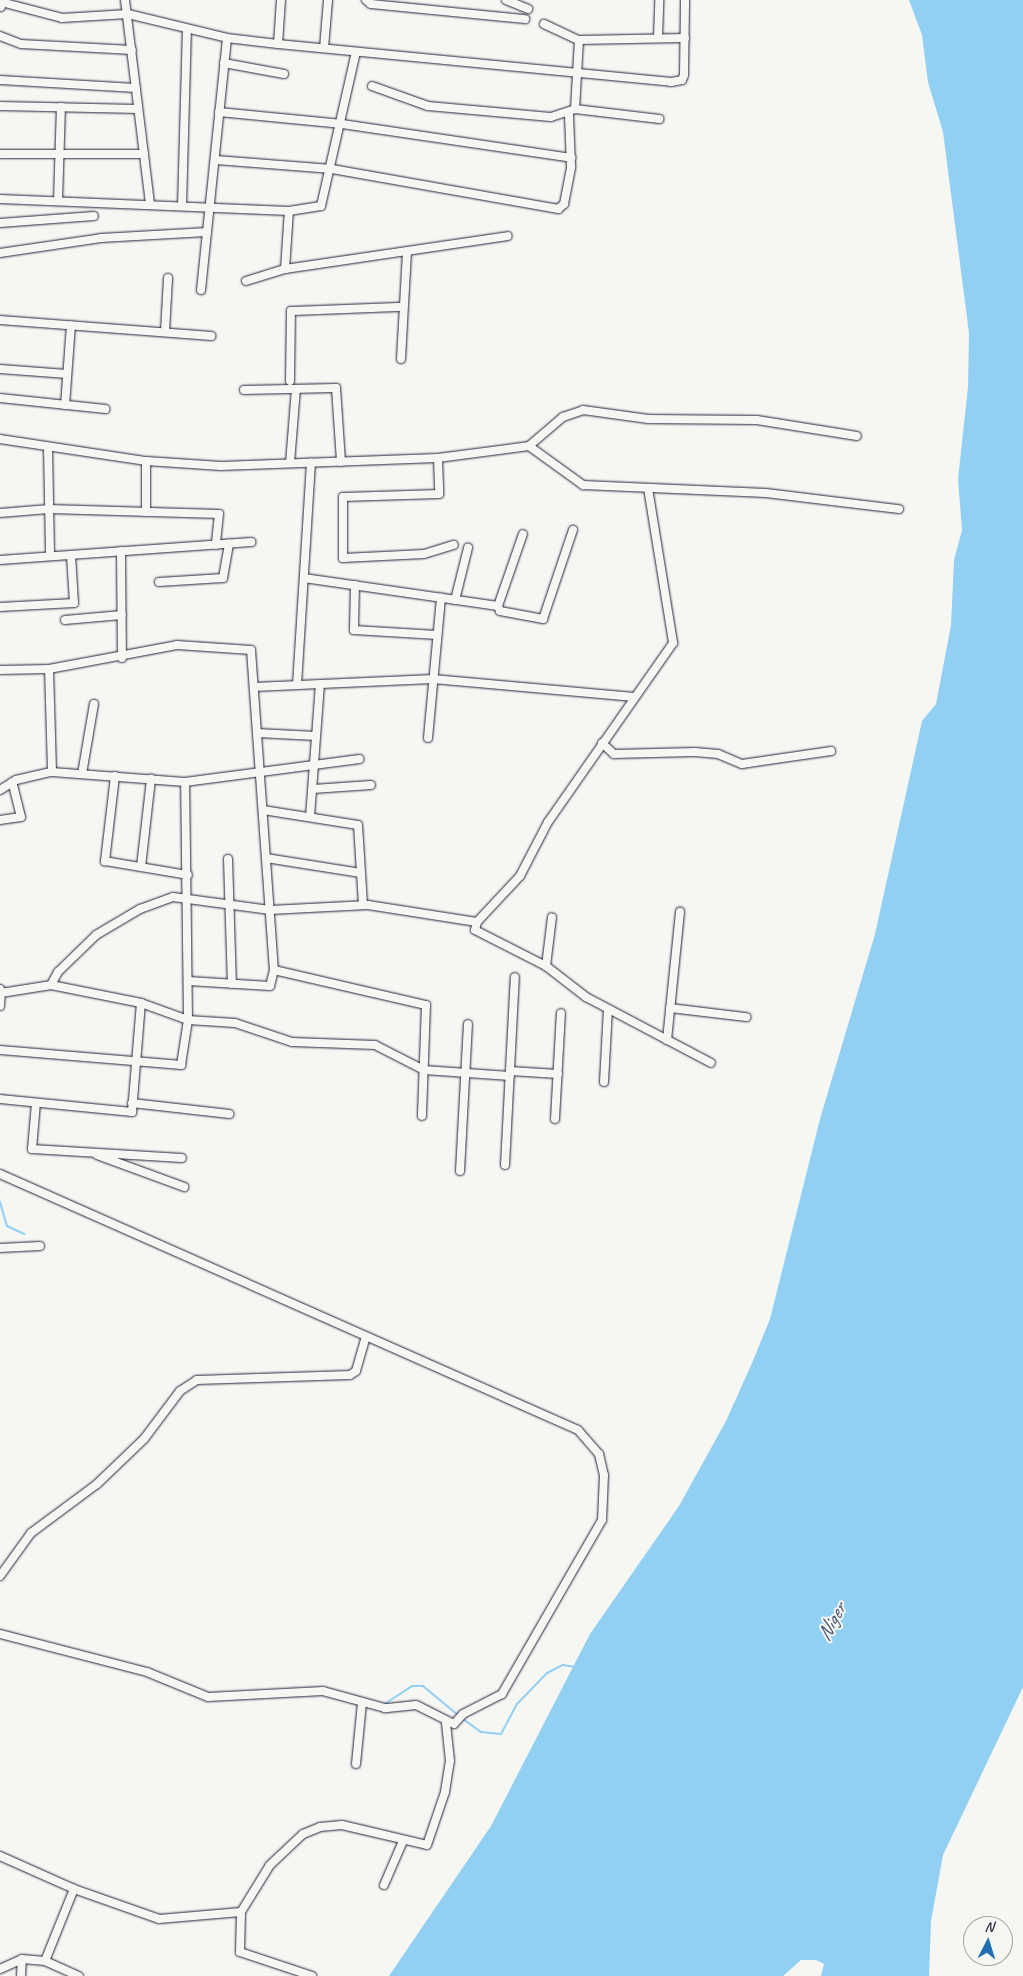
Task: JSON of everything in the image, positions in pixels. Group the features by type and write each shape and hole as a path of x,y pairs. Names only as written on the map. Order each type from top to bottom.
{"street":[{"path":"125,0 150,204"},
{"path":"278,44 281,0"},
{"path":"324,48 328,0"},
{"path":"366,0 371,4 525,19"},
{"path":"506,0 528,9"},
{"path":"658,0 658,38"},
{"path":"1,3 62,18 128,14 187,30 227,38 278,44 682,80 685,0"},
{"path":"544,24 579,40 684,38"},
{"path":"182,206 187,30"},
{"path":"0,36 21,44 132,50"},
{"path":"201,290 207,232 212,207 227,38"},
{"path":"216,160 332,169 558,209 564,204 572,158 572,112 579,40"},
{"path":"0,199 289,211 321,206 332,169 356,52"},
{"path":"224,63 284,74"},
{"path":"0,80 136,88"},
{"path":"372,86 428,106 572,112 659,119"},
{"path":"0,106 138,109"},
{"path":"58,200 61,106"},
{"path":"219,112 342,124 572,158"},
{"path":"0,154 59,156 144,154"},
{"path":"285,269 289,211"},
{"path":"0,222 94,216"},
{"path":"0,253 101,238 207,232"},
{"path":"246,281 285,269 508,236"},
{"path":"400,359 400,307 407,251"},
{"path":"164,332 168,278"},
{"path":"290,380 291,311 400,307"},
{"path":"0,320 211,336"},
{"path":"65,405 71,325"},
{"path":"0,369 67,374"},
{"path":"244,390 336,388 341,462"},
{"path":"290,463 296,389"},
{"path":"0,398 105,409"},
{"path":"0,439 48,448 146,461 221,466 438,458 529,446 563,417 583,410 648,419 757,420 857,436"},
{"path":"529,446 583,485 766,493 899,509"},
{"path":"48,448 50,556"},
{"path":"438,458 439,494 343,497 343,558 424,554 454,545"},
{"path":"146,461 146,512"},
{"path":"296,685 311,462"},
{"path":"648,488 673,643 548,822 520,876 476,922 475,930 546,966 608,1009 711,1063"},
{"path":"0,513 49,510 220,514 216,545"},
{"path":"523,534 498,606 500,611 543,619 573,530"},
{"path":"0,560 251,542"},
{"path":"159,582 222,578 229,544"},
{"path":"455,600 468,548"},
{"path":"121,552 122,658"},
{"path":"0,607 74,603 71,555"},
{"path":"304,578 498,606"},
{"path":"356,586 354,630 437,635"},
{"path":"428,738 441,598"},
{"path":"65,620 122,615"},
{"path":"0,670 49,669 122,658 177,645 251,650 274,970 270,986 188,982"},
{"path":"49,669 52,772"},
{"path":"254,687 433,679 634,697"},
{"path":"310,818 320,684"},
{"path":"82,774 94,704"},
{"path":"257,733 316,736"},
{"path":"602,743 614,754 695,752 718,754 742,764 831,751"},
{"path":"0,790 12,782 52,772 185,782 359,759"},
{"path":"116,776 105,861 188,875"},
{"path":"141,867 151,779"},
{"path":"0,820 21,817 12,782"},
{"path":"0,1050 182,1065 188,1020 188,875 185,782"},
{"path":"312,789 371,785"},
{"path":"263,810 358,825 363,905"},
{"path":"266,858 361,873"},
{"path":"228,859 232,984"},
{"path":"51,986 58,972 96,935 140,909 173,897 188,897 270,910 363,905 476,922"},
{"path":"667,1040 680,912"},
{"path":"546,966 552,917"},
{"path":"274,970 426,1005 422,1116"},
{"path":"505,1165 515,977"},
{"path":"0,1006 1,991 51,986 140,1003 188,1020 235,1023 292,1042 375,1045 424,1070 465,1073 558,1074"},
{"path":"0,1099 132,1112 140,1003"},
{"path":"670,1008 746,1017"},
{"path":"604,1082 608,1009"},
{"path":"555,1119 561,1013"},
{"path":"460,1171 468,1024"},
{"path":"36,1102 32,1149 182,1158"},
{"path":"132,1103 229,1114"},
{"path":"93,1153 184,1187"},
{"path":"0,1174 578,1430 590,1440 603,1464 602,1520 502,1694 461,1717 446,1722 416,1705 386,1708 308,1690 208,1697 147,1672 0,1634"},
{"path":"0,1248 40,1246"},
{"path":"0,1576 31,1533 97,1484 144,1439 180,1391 197,1380 350,1375 356,1371 366,1337"},
{"path":"356,1764 362,1703"},
{"path":"312,1976 240,1952 241,1912 270,1865 303,1834 342,1826 427,1845 437,1823 450,1761 446,1722"},
{"path":"384,1885 403,1840"},
{"path":"0,1856 74,1889 159,1919 241,1912"},
{"path":"46,1961 74,1889"},
{"path":"21,1976 22,1959"},
{"path":"0,1969 22,1959 46,1961 79,1976"}],"water":[{"name":"Niger","path":"909,0 1023,0 1023,1687 943,1855 931,1921 929,1976 821,1976 824,1964 816,1960 801,1960 783,1976 389,1976 491,1826 590,1634 679,1506 726,1421 752,1363 770,1319 820,1119 875,934 922,721 936,704 951,625 954,560 962,530 958,479 968,387 969,333 943,132 928,82 922,35"}],"waterway":[{"path":"0,1202 7,1226 24,1234"},
{"path":"463,1719 481,1732 501,1734 517,1704 547,1673 563,1665 575,1667"},
{"path":"386,1703 412,1686 423,1686 459,1716"}]}
